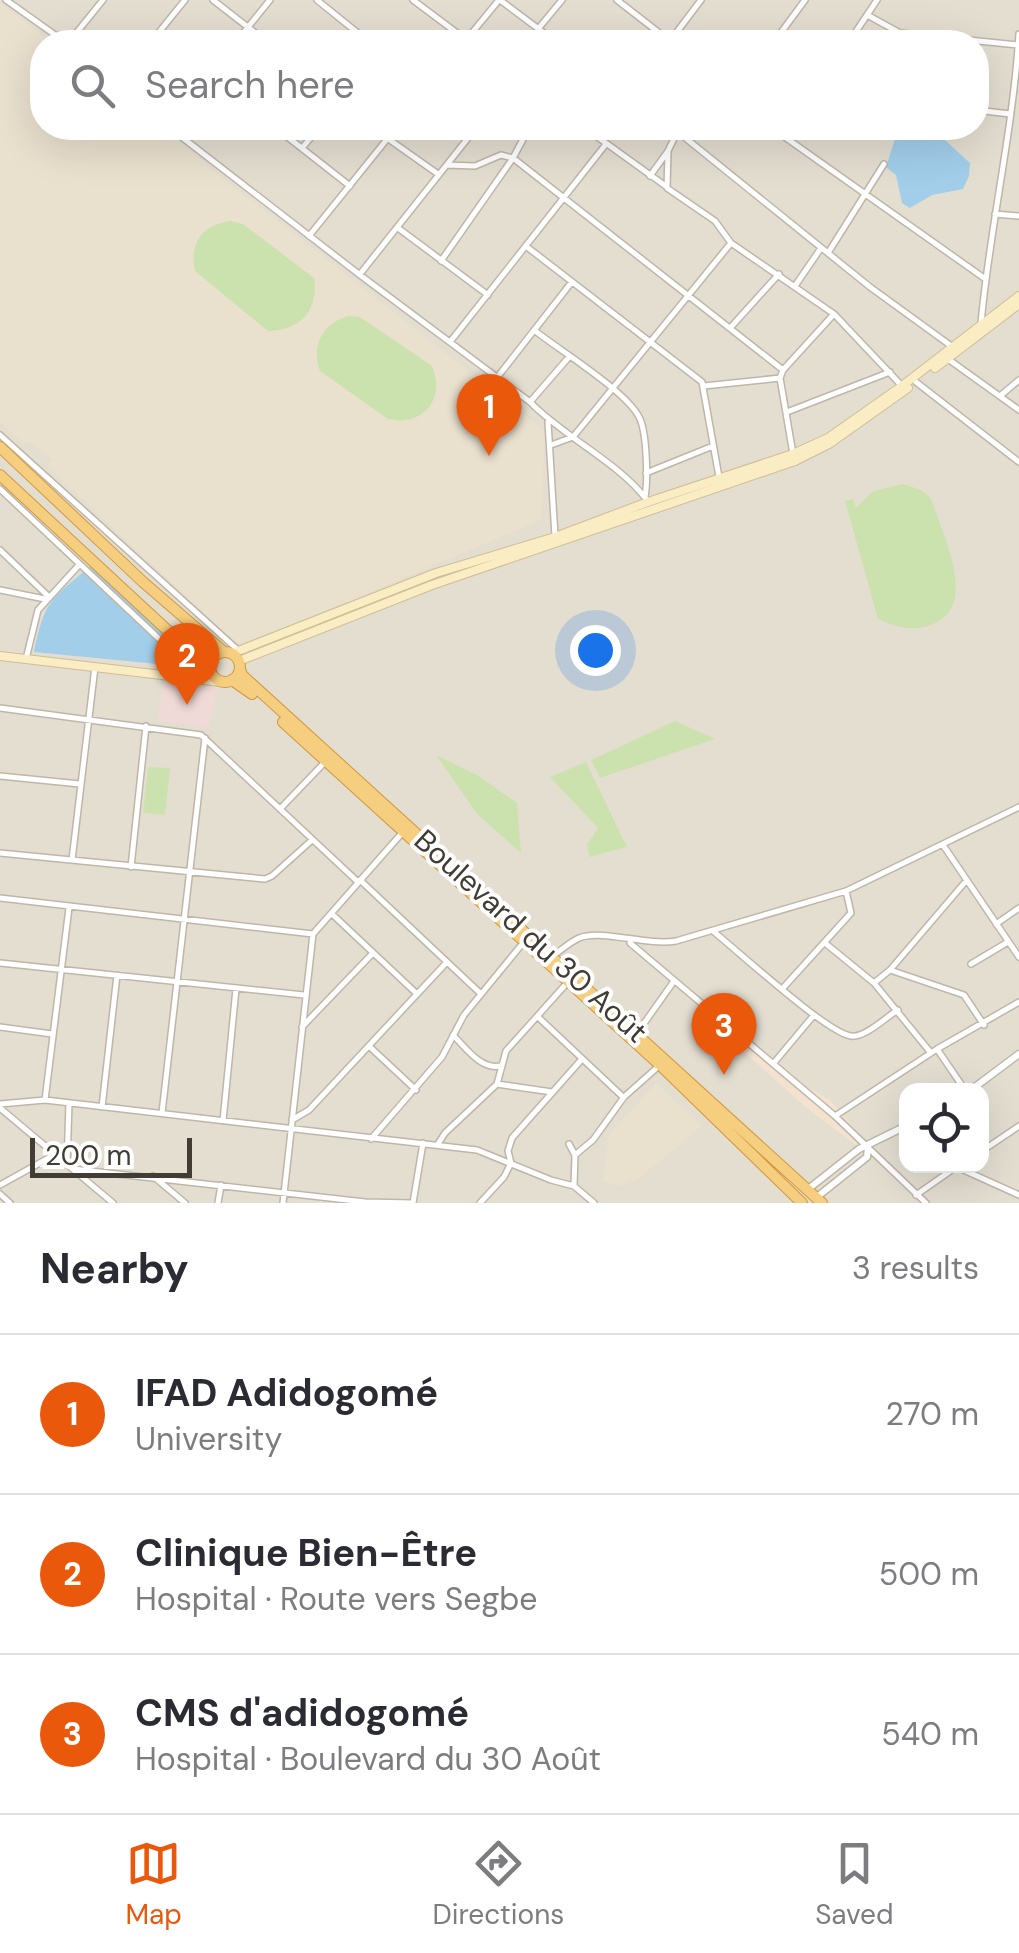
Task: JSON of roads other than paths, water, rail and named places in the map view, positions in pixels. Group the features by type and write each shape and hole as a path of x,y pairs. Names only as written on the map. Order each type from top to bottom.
{"highway":[{"name":"Boulevard du 30 Août","path":"0,447 143,582 235,657 242,675 504,918 523,942 571,979 816,1201"},
{"path":"15,460 0,480 210,665 215,655 235,657 227,681"},
{"name":"Boulevard du 30 Août","path":"210,665 214,677 254,696 402,833 553,956 571,979"},
{"name":"Boulevard du 30 Août","path":"635,1036 798,1201"},
{"path":"798,1201 806,1190"}],"main road":[{"path":"235,657 648,503 794,454 828,438 1019,300"},
{"path":"648,503 795,461 829,444 947,358 981,323 1019,300"},
{"path":"0,656 227,681"},
{"path":"171,675 210,665"}],"street":[{"path":"6,0 50,30"},
{"path":"77,30 102,0"},
{"path":"161,30 185,0"},
{"path":"213,0 252,30"},
{"path":"246,30 270,0"},
{"path":"316,0 354,30"},
{"path":"413,0 451,30"},
{"path":"476,30 500,0 538,29 562,0"},
{"path":"617,0 656,30"},
{"path":"680,30 701,0"},
{"path":"783,30 805,0"},
{"path":"858,30 877,0"},
{"path":"869,16 895,30"},
{"path":"981,323 1019,34"},
{"path":"989,42 1018,45"},
{"path":"1013,101 1019,108"},
{"path":"989,112 1010,114"},
{"path":"186,140 530,402 648,503"},
{"path":"292,140 350,186"},
{"path":"302,148 309,140"},
{"path":"310,236 386,140"},
{"path":"391,140 439,175"},
{"path":"360,275 467,140"},
{"path":"441,261 522,140"},
{"path":"601,140 716,221 732,243 834,314 902,386"},
{"path":"650,176 672,140"},
{"path":"690,140 821,248 954,348"},
{"path":"790,140 984,278"},
{"path":"449,343 606,144"},
{"path":"667,188 668,150"},
{"path":"447,165 474,166 501,156 513,158 783,370"},
{"path":"828,253 884,164"},
{"path":"995,214 1019,216"},
{"path":"398,228 488,295"},
{"path":"574,437 732,243"},
{"path":"527,248 651,340 704,386 720,480"},
{"path":"795,286 821,248"},
{"path":"731,327 779,274"},
{"path":"496,378 571,283"},
{"path":"794,454 780,378 834,314"},
{"path":"534,330 613,390 640,418 648,503"},
{"path":"530,402 569,357"},
{"path":"947,358 1019,410"},
{"path":"787,412 890,372"},
{"path":"704,386 780,378"},
{"path":"1000,396 1019,380"},
{"path":"916,382 1019,462"},
{"path":"547,419 556,540"},
{"path":"0,435 235,657"},
{"path":"551,446 574,437"},
{"path":"646,473 713,446"},
{"path":"0,480 80,564 195,668"},
{"path":"0,550 47,598"},
{"path":"26,659 33,623 47,598 80,564"},
{"path":"0,590 47,598"},
{"path":"72,860 95,667"},
{"path":"0,708 196,733 481,994"},
{"path":"131,867 146,726"},
{"path":"162,1113 204,738"},
{"path":"280,808 325,762"},
{"path":"0,776 80,784"},
{"path":"553,956 584,936 662,943 714,932 846,891 1019,806"},
{"path":"283,1203 313,934 402,833"},
{"path":"0,852 190,874 268,878 312,840"},
{"path":"943,845 1019,957"},
{"path":"874,983 890,970 966,880"},
{"path":"783,988 851,913 846,891"},
{"path":"0,898 313,934"},
{"path":"45,1100 69,908"},
{"path":"996,924 1019,908"},
{"path":"332,914 417,994"},
{"path":"714,932 832,1028 854,1036 898,1010"},
{"path":"628,941 835,1116 926,1203"},
{"path":"371,1138 416,1090 481,994 523,942"},
{"path":"971,964 1008,942"},
{"path":"825,943 874,983 962,1083"},
{"path":"301,1028 373,953"},
{"path":"292,1120 309,1110 447,962"},
{"path":"0,963 304,995"},
{"path":"890,970 964,994 984,1025"},
{"path":"102,1106 117,976"},
{"path":"438,1144 497,1084 506,1052 571,979"},
{"path":"635,1036 674,981"},
{"path":"223,1120 236,988"},
{"path":"835,1116 934,1051 1019,1002"},
{"path":"772,1064 814,1015"},
{"path":"538,1017 624,1097"},
{"path":"0,1028 52,1034"},
{"path":"453,1035 483,1064 500,1066"},
{"path":"370,1046 416,1090"},
{"path":"978,1083 1019,1054"},
{"path":"480,1203 512,1162 508,1152 512,1138 582,1059"},
{"path":"575,1154 593,1140 624,1097 660,1065"},
{"path":"497,1084 552,1092"},
{"path":"0,1106 45,1100 477,1150 574,1186 590,1202"},
{"path":"69,1103 70,1167"},
{"path":"0,1106 113,1203"},
{"path":"989,1146 1018,1128"},
{"path":"806,1190 860,1149 899,1130"},
{"path":"70,1167 365,1202 413,1203 422,1143"},
{"path":"569,1144 575,1154 574,1186"},
{"path":"816,1201 867,1157 868,1147"},
{"path":"0,1185 54,1154"},
{"path":"916,1195 948,1173"},
{"path":"973,1173 1019,1194"},
{"path":"152,1176 184,1203"},
{"path":"218,1203 221,1184"},
{"path":"0,1194 10,1203"}],"water":[{"path":"895,140 944,140 970,163 963,189 932,195 910,208 902,203 896,175 886,167"},
{"path":"93,564 178,640 168,665 34,652 42,620 52,601"}],"place":[{"name":"IFAD Adidogomé","path":"489,456"},
{"name":"Clinique Bien-Être","path":"187,705"},
{"name":"CMS d'adidogomé","path":"724,1075"}]}
